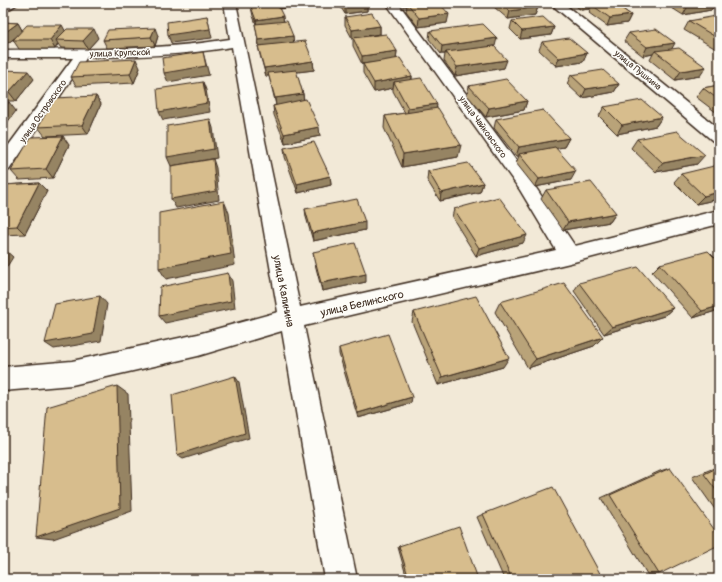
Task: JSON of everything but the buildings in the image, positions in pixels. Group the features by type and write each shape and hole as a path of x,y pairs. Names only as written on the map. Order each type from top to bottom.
{"street":[{"path":"3,9 13,3"},
{"name":"улица Калинина","path":"230,3 236,42 340,579"},
{"name":"улица Чайковского","path":"392,3 526,186 570,255"},
{"name":"улица Пушкина","path":"556,3 719,137"},
{"name":"улица Крупской","path":"3,54 82,55 187,50 236,42"},
{"name":"улица Островского","path":"3,166 82,55"},
{"name":"улица Белинского","path":"3,379 72,373 198,345 290,319 570,255 719,217"}]}
